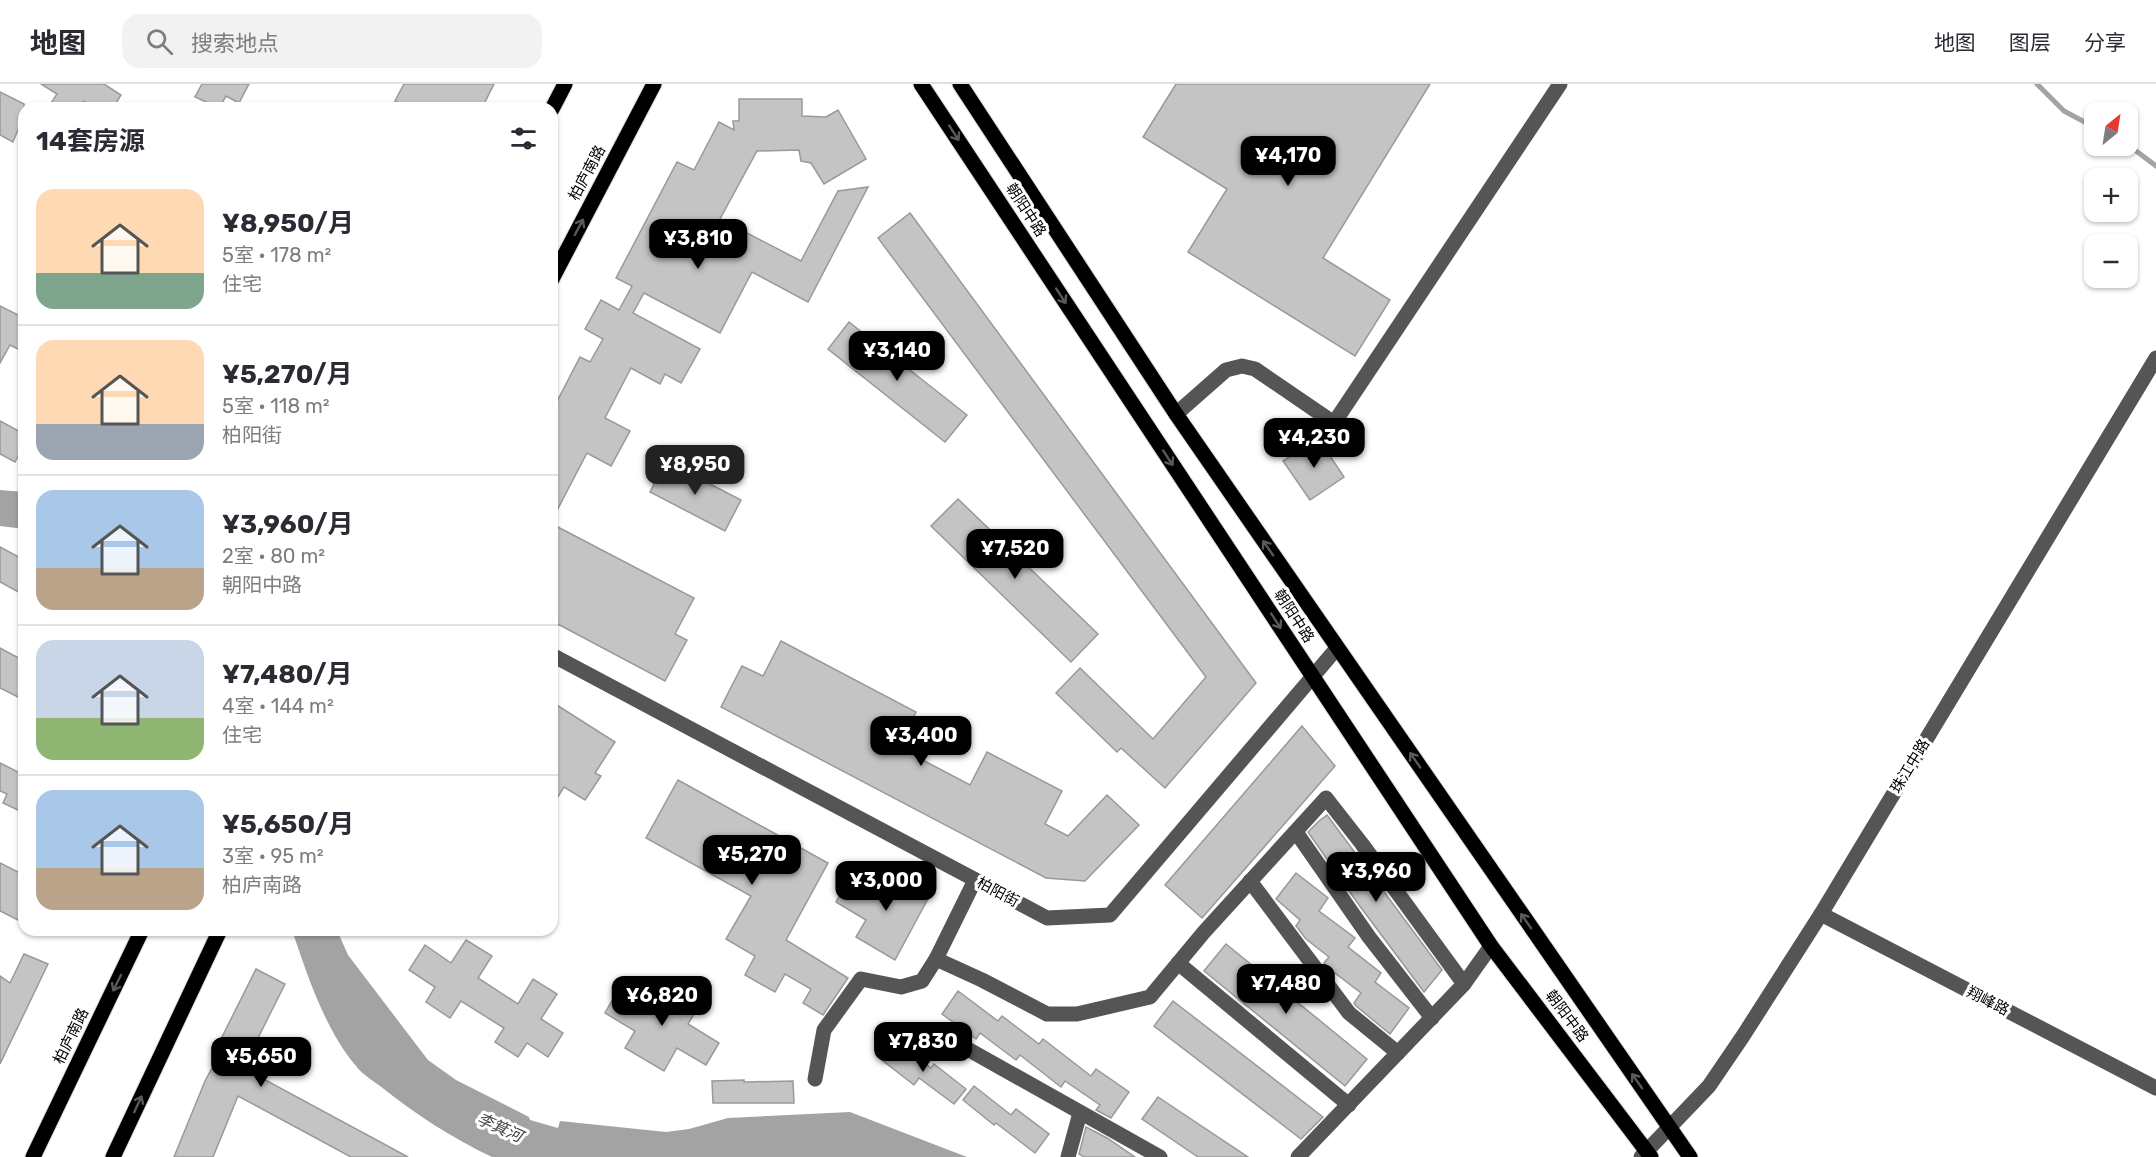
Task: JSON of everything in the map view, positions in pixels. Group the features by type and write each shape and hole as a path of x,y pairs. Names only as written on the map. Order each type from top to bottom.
{"main road":[{"path":"556,102 565,84"},
{"name":"柏庐南路","path":"558,268 654,84"},
{"name":"朝阳中路","path":"921,84 1491,946 1646,1155"},
{"name":"朝阳中路","path":"960,84 1176,414 1690,1157"},
{"name":"柏庐南路","path":"33,1157 139,936"},
{"path":"113,1157 217,936"}],"street":[{"path":"1176,414 1226,370 1242,366 1255,369 1334,423 1560,84"},
{"name":"珠江中路","path":"1646,1155 1710,1086 1821,914 2156,358"},
{"name":"柏阳街","path":"558,658 1047,918 1110,915 1337,648"},
{"path":"936,959 1047,1014 1077,1014 1150,997 1326,798 1464,984"},
{"path":"1296,832 1369,937 1432,1018"},
{"path":"815,1078 824,1030 861,979 901,987 922,981 936,959 975,880"},
{"path":"1251,881 1349,1013 1398,1053"},
{"name":"翔峰路","path":"1821,914 2156,1088"},
{"path":"1298,1157 1464,984 1491,946"},
{"path":"1178,963 1349,1105"},
{"path":"948,1038 1160,1157"},
{"path":"1068,1157 1080,1113"}],"water":[{"path":"0,490 18,492 18,528 0,526"},
{"name":"李箕河","path":"294,936 340,936 348,955 428,1060 456,1080 529,1117 530,1120 558,1128 560,1121 666,1132 689,1129 728,1118 850,1112 967,1157 492,1157 420,1116 358,1069 335,1036 311,983"}],"building":[{"path":"41,84 104,84 121,95 117,102 52,102 57,94"},
{"path":"202,84 249,84 240,102 226,96 222,102 206,102 195,97"},
{"path":"404,84 494,84 485,102 395,101"},
{"path":"1176,84 1430,84 1323,258 1390,300 1355,356 1188,252 1227,189 1143,137"},
{"path":"0,92 20,102 18,102 18,130 13,142 0,135"},
{"path":"739,99 802,99 802,116 826,117 838,110 866,159 824,184 811,163 801,161 799,150 757,151 720,219 801,261 838,191 868,187 808,302 752,272 720,333 644,293 633,313 700,349 681,383 665,374 660,384 631,368 605,418 630,431 611,466 587,453 558,509 558,399 580,357 590,362 603,339 585,329 601,300 619,310 632,286 616,278 677,162 694,170 719,122 734,130 733,121 739,121"},
{"path":"910,213 1256,683 1165,788 1121,748 1117,752 1056,693 1080,668 1153,739 1206,677 878,238"},
{"path":"0,306 18,315 18,349 10,345 0,363"},
{"path":"849,322 967,415 945,442 828,349"},
{"path":"0,421 18,431 18,456 15,462 0,454"},
{"path":"1318,438 1344,477 1310,500 1283,461"},
{"path":"666,461 741,500 725,531 650,492"},
{"path":"958,499 1098,634 1071,662 931,526"},
{"path":"558,527 694,598 675,634 687,640 665,681 558,624"},
{"path":"0,547 18,557 18,592 0,582"},
{"path":"781,641 916,712 898,747 970,785 987,752 1062,791 1045,824 1068,836 1107,795 1139,825 1085,881 1046,878 721,707 742,666 763,676"},
{"path":"0,648 18,658 18,697 0,688"},
{"path":"558,706 615,742 595,773 601,776 585,800 564,787 558,796"},
{"path":"1302,726 1335,766 1202,918 1165,885"},
{"path":"0,763 18,772 18,810 3,803 7,794 0,791"},
{"path":"678,780 828,863 786,940 848,978 823,1015 803,1003 811,989 785,974 775,992 745,975 755,956 726,939 751,896 646,838"},
{"path":"1327,815 1442,970 1424,992 1308,832"},
{"path":"0,863 18,872 18,920 0,911"},
{"path":"894,871 931,893 895,960 856,937 866,920 836,902 849,879 879,897"},
{"path":"1296,873 1328,898 1319,911 1355,938 1348,947 1381,973 1375,982 1409,1008 1390,1034 1356,1006 1354,1003 1361,993 1327,967 1324,963 1329,957 1306,939 1296,926 1300,920 1276,899"},
{"path":"466,940 492,956 478,978 518,1004 533,979 557,994 541,1019 563,1033 548,1057 527,1043 518,1057 495,1042 504,1028 461,1001 450,1018 426,1002 435,987 409,970 425,945 451,963"},
{"path":"1226,944 1367,1059 1345,1086 1204,971"},
{"path":"24,954 48,964 0,1064 0,976 10,983"},
{"path":"256,969 285,984 243,1068 408,1157 351,1157 238,1096 213,1157 174,1157 205,1081 224,1046 219,1043"},
{"path":"663,983 700,1004 688,1024 719,1043 706,1065 677,1048 664,1071 625,1048 635,1031 605,1013 618,990 648,1008"},
{"path":"958,991 998,1021 1002,1016 1039,1044 1043,1039 1091,1076 1096,1069 1129,1092 1111,1118 1096,1110 1100,1105 1065,1081 1061,1087 1020,1055 1016,1060 980,1033 976,1039 942,1014"},
{"path":"1173,1001 1323,1117 1301,1139 1154,1026"},
{"path":"896,1041 931,1068 934,1064 966,1089 954,1104 919,1078 914,1085 882,1060"},
{"path":"744,1080 744,1082 793,1081 794,1103 713,1103 712,1081"},
{"path":"974,1086 1011,1115 1016,1109 1049,1134 1035,1153 963,1100"},
{"path":"1158,1097 1248,1157 1198,1157 1142,1119"},
{"path":"1086,1127 1135,1157 1084,1157 1079,1154"}],"waterway":[{"path":"2037,84 2064,111 2084,122"},
{"path":"2138,152 2156,166"}]}
